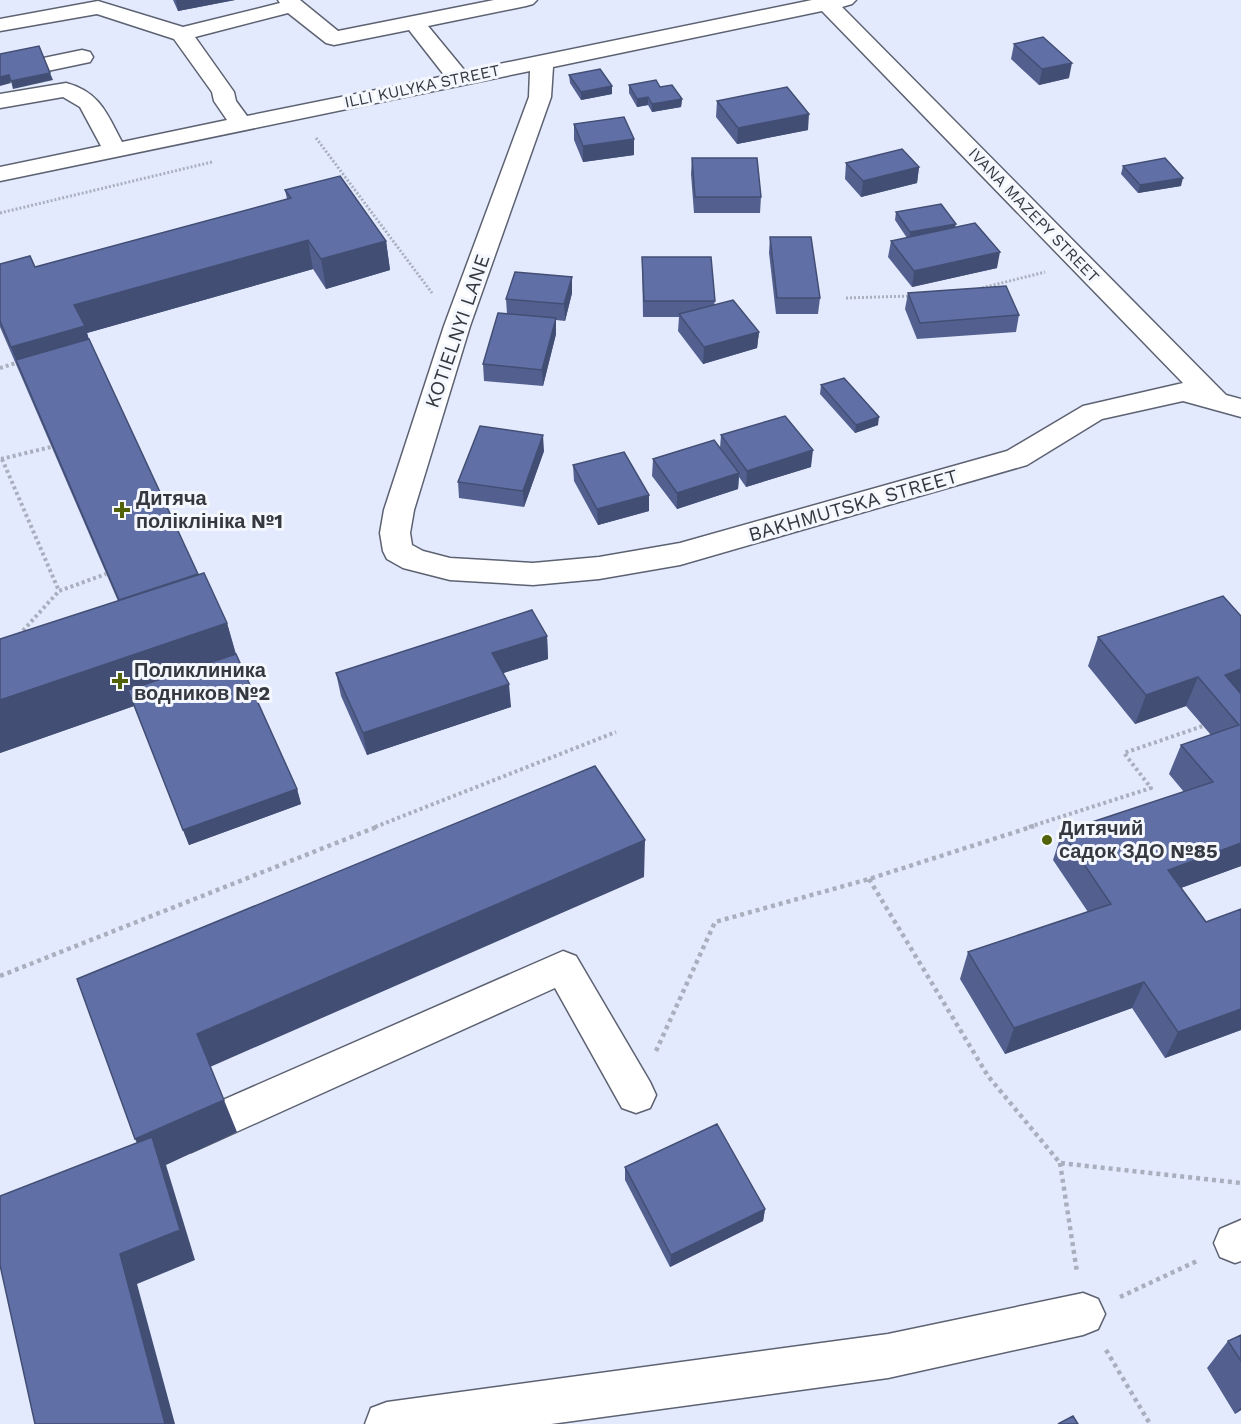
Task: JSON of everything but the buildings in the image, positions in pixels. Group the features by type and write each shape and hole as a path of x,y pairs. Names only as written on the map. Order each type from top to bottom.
{"street":[{"path":"0,23 33,0"},
{"path":"0,23 98,7 182,34 290,3 334,38 526,0"},
{"name":"ILLI KULYKA STREET","path":"0,174 832,1"},
{"name":"IVANA MAZEPY STREET","path":"832,1 1080,263 1228,404 1241,426"},
{"path":"414,22 459,78"},
{"path":"182,34 223,92 225,101 241,124"},
{"path":"0,74 82,57"},
{"name":"KOTIELNYI LANE","path":"450,569 414,560 398,550 395,533 399,510 457,326 540,97 542,61"},
{"path":"0,101 66,90 97,101 115,150"},
{"name":"BAKHMUTSKA STREET","path":"450,569 532,574 599,568 680,554 1017,458 1093,412 1183,392 1228,404"},
{"path":"162,1146 563,968 636,1095"},
{"path":"387,1424 888,1356 1083,1314"}],"path":[{"path":"315,138 457,326"},
{"path":"979,289 1080,263"},
{"path":"846,298 912,296"},
{"path":"0,368 16,363"},
{"path":"51,447 1,459 59,591"},
{"path":"15,639 59,591 106,574"},
{"path":"636,1095 715,922 869,879 1150,788 1124,753 1203,726"},
{"path":"0,976 616,732"},
{"path":"869,879 988,1076 1060,1163 1083,1314 1150,1424"},
{"path":"1060,1163 1241,1183"},
{"path":"1083,1314 1238,1241"}],"place":[{"name":"Дитяча поліклініка №1","path":"122,510"},
{"name":"Поликлиника водников №2","path":"120,681"},
{"name":"Дитячий садок ЗДО №85","path":"1047,840"}]}
